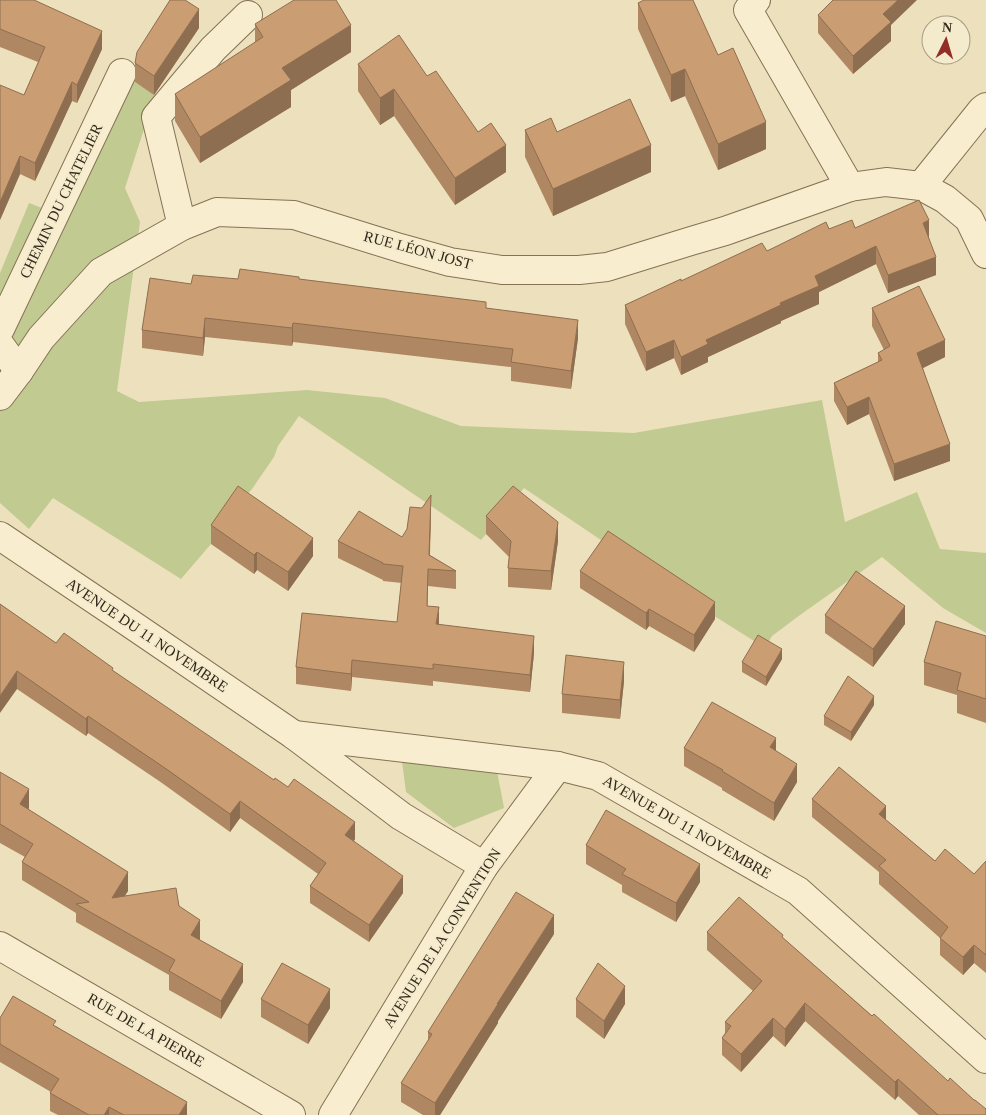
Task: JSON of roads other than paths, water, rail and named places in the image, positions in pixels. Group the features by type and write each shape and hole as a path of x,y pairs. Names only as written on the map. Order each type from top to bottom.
{"street":[{"path":"756,0 748,10 850,187"},
{"path":"182,226 156,117 213,48 248,15"},
{"name":"CHEMIN DU CHATELIER","path":"0,329 122,73"},
{"path":"921,186 986,107"},
{"name":"RUE LÉON JOST","path":"0,396 19,372 41,338 101,272 182,226 217,212 294,215 450,262 502,270 579,270 607,267 725,231 850,187 886,182 921,186 945,199 969,219 986,254"},
{"path":"0,345 19,372"},
{"name":"AVENUE DU 11 NOVEMBRE","path":"0,536 294,735 401,816 484,866"},
{"name":"AVENUE DU 11 NOVEMBRE","path":"294,735 558,766 598,776 798,891 986,1059"},
{"name":"AVENUE DE LA CONVENTION","path":"333,1115 484,866 558,766"},
{"name":"RUE DE LA PIERRE","path":"0,946 291,1115"}]}
